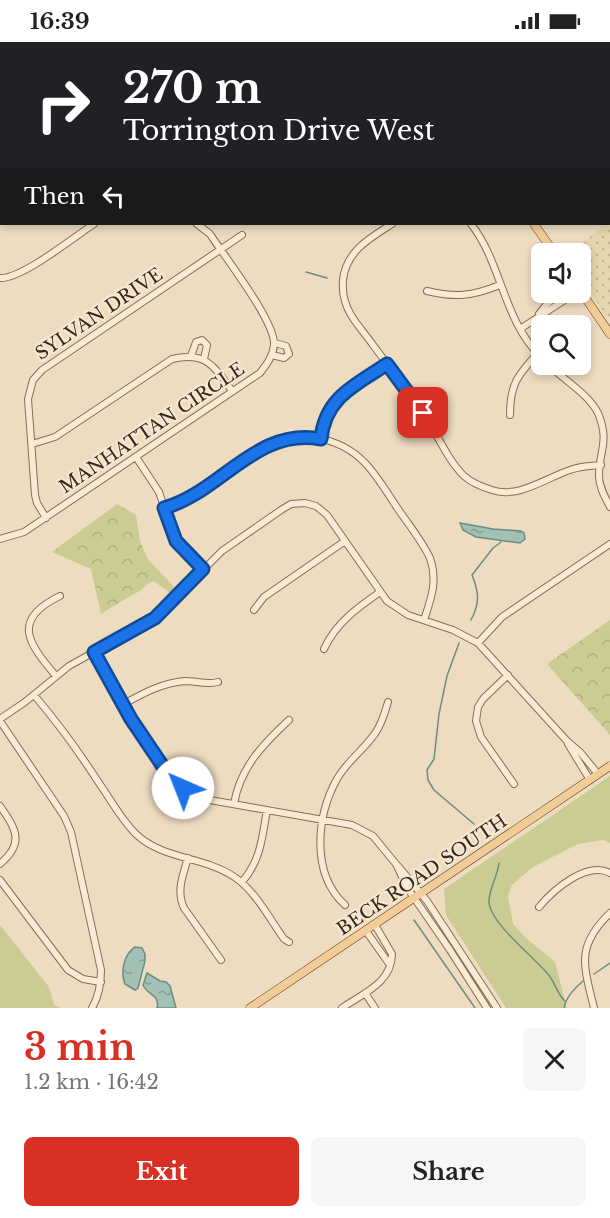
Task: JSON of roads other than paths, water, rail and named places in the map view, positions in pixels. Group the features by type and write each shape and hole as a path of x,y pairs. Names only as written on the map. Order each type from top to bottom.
{"main road":[{"path":"535,225 547,243"},
{"path":"588,303 610,334"},
{"name":"BECK ROAD SOUTH","path":"250,1008 610,766"}],"street":[{"path":"0,278 7,278 22,272 92,225"},
{"path":"198,225 210,234 263,314 272,331 275,343 286,346 289,354 284,358 272,356"},
{"path":"390,225 364,242 354,252 345,272 344,295 351,315 423,413 465,477 495,492 510,493 528,488 571,469 586,465 601,465"},
{"path":"472,225 481,235 510,311 531,345"},
{"name":"SYLVAN DRIVE","path":"46,518 35,495 28,399 32,383 38,374 242,235"},
{"path":"427,291 449,296 464,295 479,293 500,285"},
{"path":"539,315 548,303"},
{"path":"539,315 559,303"},
{"path":"520,329 531,321"},
{"path":"191,356 196,342 202,340 207,345 204,359"},
{"name":"MANHATTAN CIRCLE","path":"0,539 24,532 46,518 260,373 272,356 275,343"},
{"path":"32,444 55,437 172,359 191,356 204,359 216,368 232,391"},
{"path":"510,415 510,394 521,372 531,363"},
{"path":"321,439 323,423 333,403 343,393 387,364"},
{"path":"561,375 598,411 604,428 606,445 599,477 610,507"},
{"path":"164,508 188,498 269,444 296,438 321,439 346,448 366,464 427,551 433,566 434,582 424,620"},
{"path":"136,457 156,486 176,541 203,569"},
{"path":"92,1008 97,1001 101,982 99,957 69,824 0,720 69,666 155,618 203,569 237,540 295,503 310,504 325,513 380,592 397,609 464,634 478,643 567,741 580,752 597,774"},
{"path":"254,610 264,597 345,541"},
{"path":"478,643 502,617 610,544"},
{"path":"324,649 342,621 380,592"},
{"path":"56,676 33,648 29,630 36,612 44,604 60,596"},
{"path":"94,652 122,705 164,768 178,783 201,797 352,825 367,831 379,841 422,893 497,1008"},
{"path":"508,675 483,699 478,707 476,721 481,737 514,784"},
{"path":"122,705 165,684 185,681 218,682"},
{"path":"34,695 58,722 133,831 151,844 223,870 242,882 284,939 289,942"},
{"path":"345,905 330,887 323,870 320,852 324,820 329,798 337,780 346,766 375,734 388,702"},
{"path":"234,804 239,784 247,768 289,720"},
{"path":"567,741 590,780"},
{"path":"0,806 14,826 16,839 10,856 0,864"},
{"path":"242,882 257,859 267,810"},
{"path":"188,858 180,885 182,904 221,960"},
{"path":"396,864 403,882 487,1008"},
{"path":"539,907 551,894 583,872 597,869 610,873"},
{"path":"0,880 68,970 83,979 101,982"},
{"path":"594,1008 586,971 585,951 595,929 610,913"},
{"path":"342,1008 383,980 388,974 392,954 375,925"},
{"path":"366,931 390,965"},
{"path":"478,994 485,990"},
{"path":"364,993 375,1008"}],"water":[{"path":"460,523 521,531 525,539 520,543 476,537 463,530"},
{"path":"135,947 142,948 145,961 138,988 135,990 125,984 123,974 128,954"},
{"path":"147,973 170,986 176,1008 157,1008 157,1000 143,985"}],"waterway":[{"path":"306,272 327,278"},
{"path":"471,620 478,598 472,575 493,548 501,542"},
{"path":"459,643 447,676 439,714 434,759 427,770 428,780 434,790 474,824"},
{"path":"499,863 489,898 492,912 505,931 548,974 565,1001"},
{"path":"414,920 475,1008"},
{"path":"594,974 610,963"},
{"path":"564,1008 571,993 583,981"}]}
